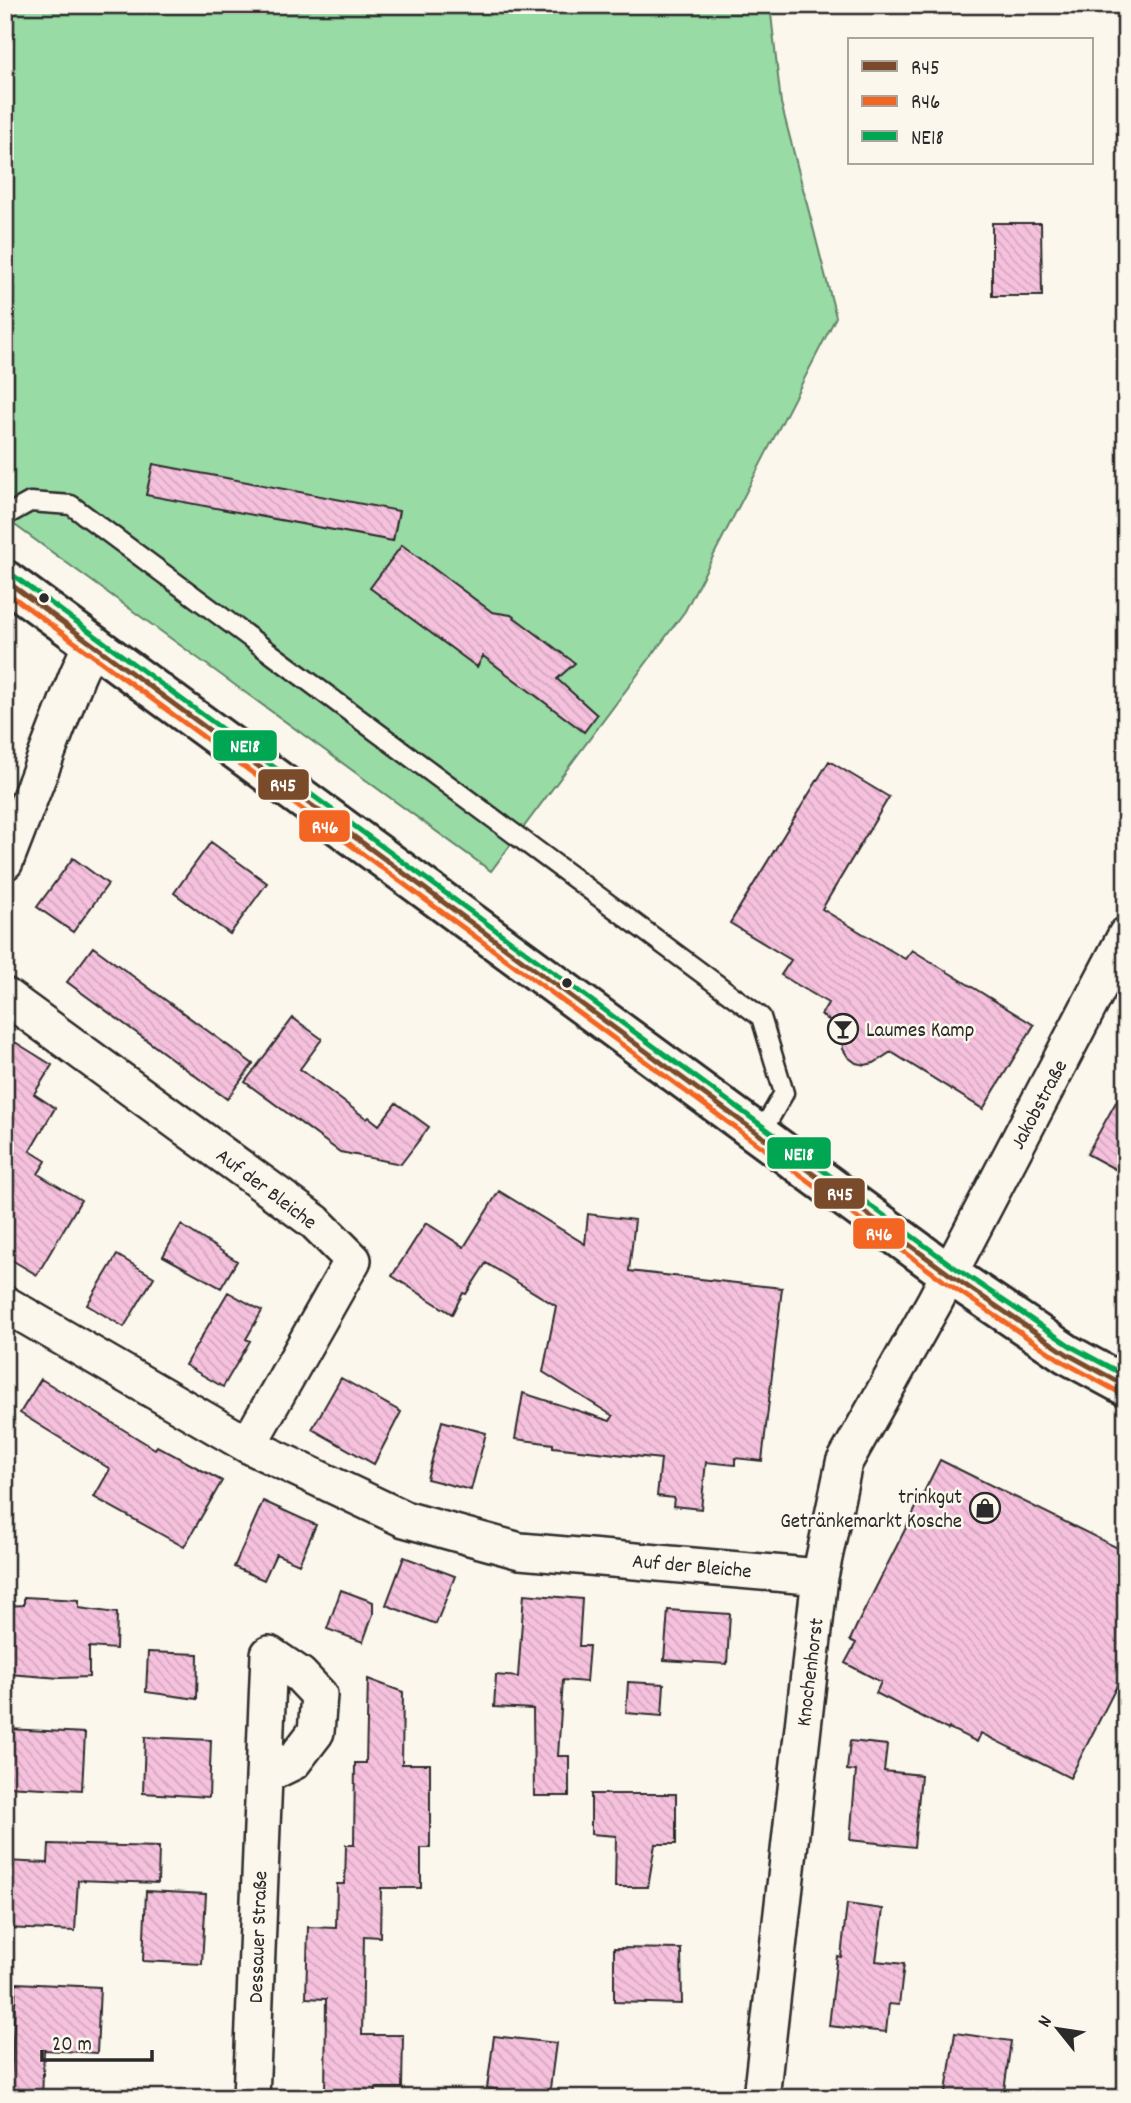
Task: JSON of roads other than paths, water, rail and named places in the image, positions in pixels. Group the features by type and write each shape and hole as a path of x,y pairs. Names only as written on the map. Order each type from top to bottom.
{"main road":[{"path":"5,580 949,1274 1067,1353 1126,1386"}],"street":[{"path":"5,862 92,644"},
{"name":"Jakobstraße","path":"949,1274 1113,994 1126,935"},
{"name":"Auf der Bleiche","path":"5,996 315,1222 353,1260 248,1445"},
{"name":"Knochenhorst","path":"761,2098 820,1577 844,1463 949,1274"},
{"name":"Auf der Bleiche","path":"5,1304 248,1445 404,1519 520,1551 820,1577"},
{"name":"Dessauer Straße","path":"251,2098 264,1776"}],"lane":[{"path":"5,516 30,502 71,505 761,1017 784,1093 760,1135"}],"place":[{"name":"Laumes Kamp","path":"843,1029"},
{"name":"trinkgut Getränkemarkt Kosche","path":"985,1508"}]}
